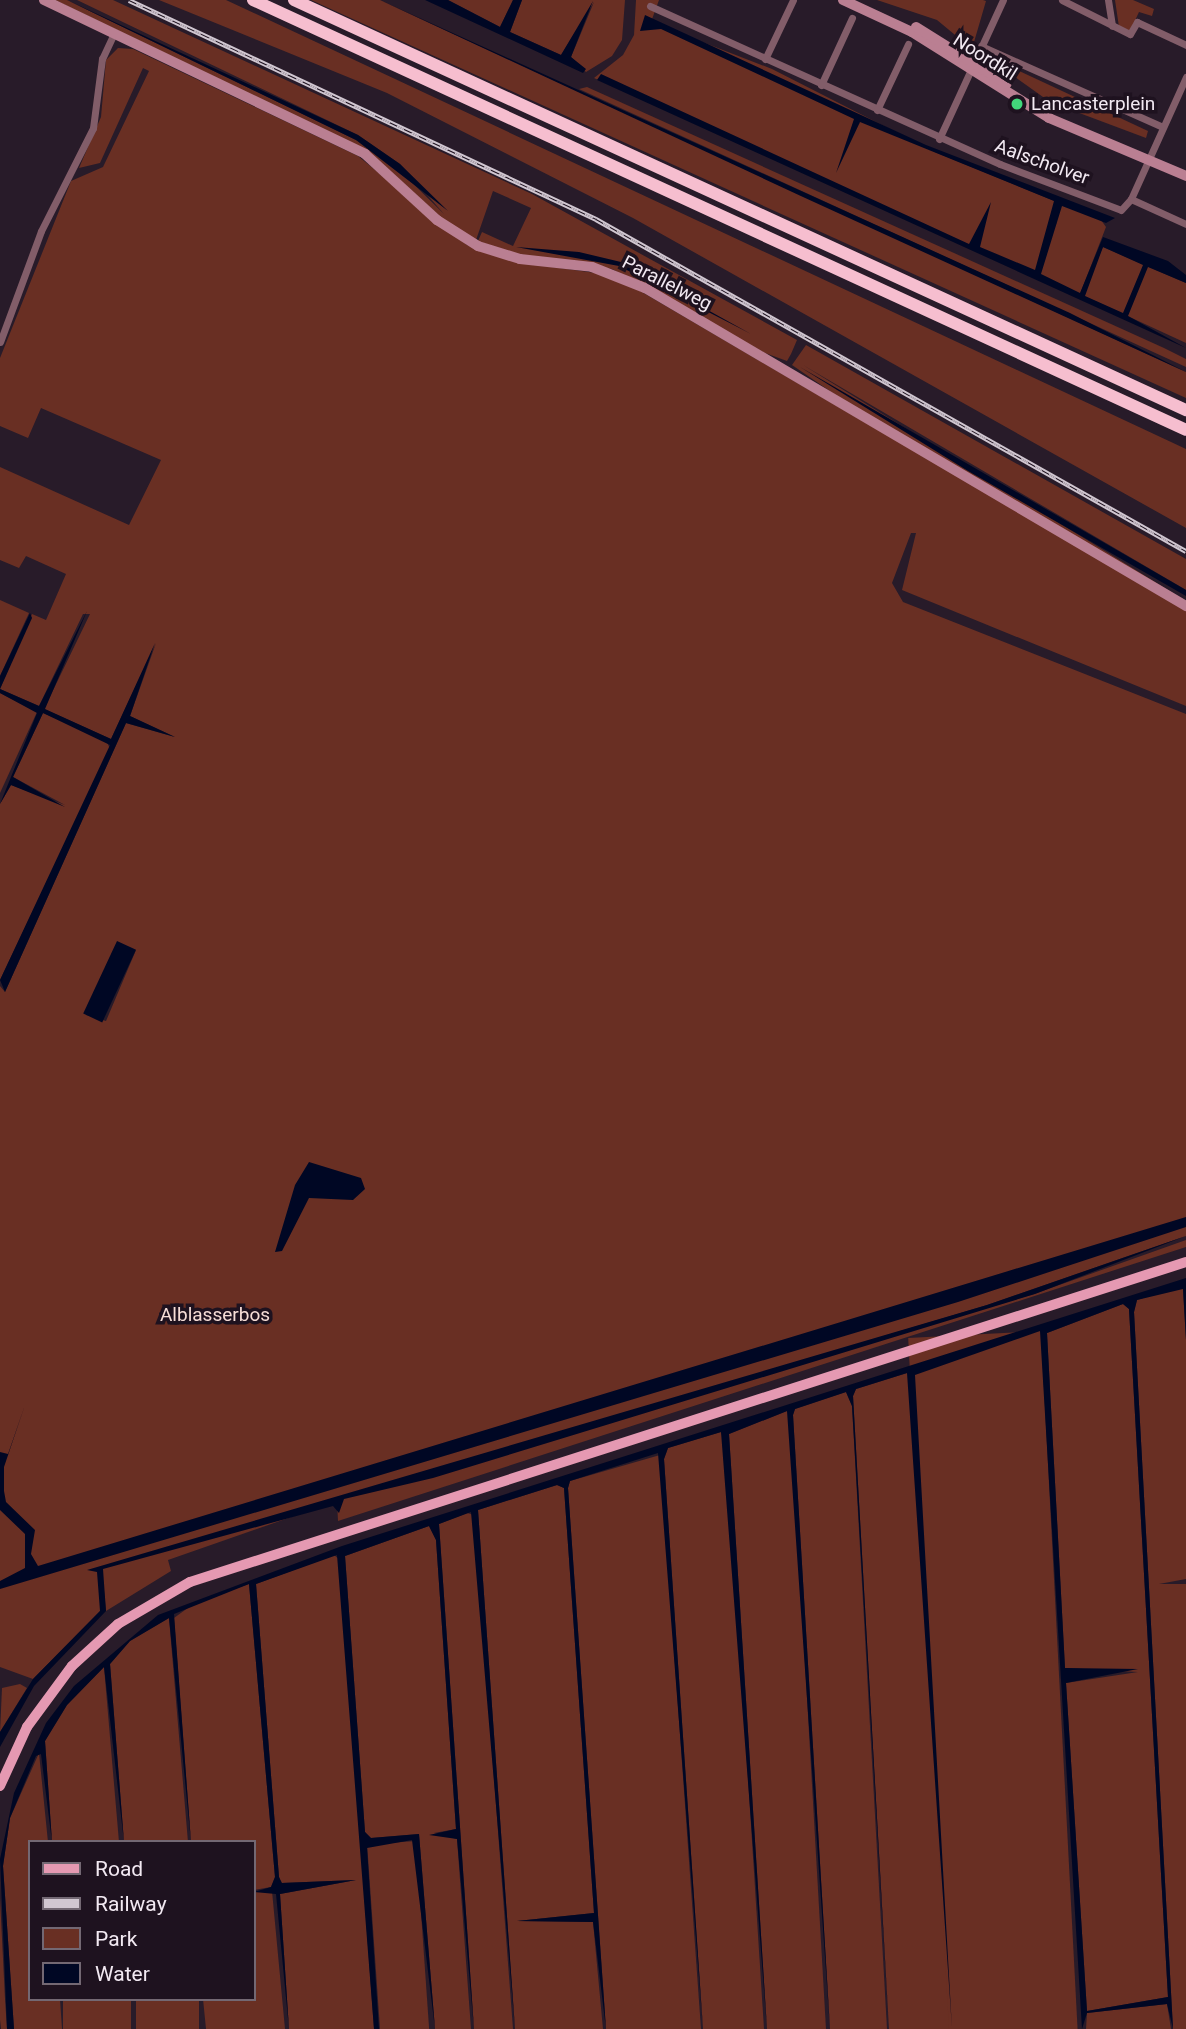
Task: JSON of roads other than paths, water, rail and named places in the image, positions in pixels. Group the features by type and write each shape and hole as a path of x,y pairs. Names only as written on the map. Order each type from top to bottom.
{"highway":[{"path":"253,0 1186,430"},
{"path":"294,0 1186,410"},
{"path":"1145,411 1186,435"}],"main road":[{"path":"0,1786 27,1727 72,1666 134,1612 190,1582 1186,1262"}],"street":[{"name":"Parallelweg","path":"44,0 113,36 365,154 437,220 478,246 520,259 592,267 645,288 1186,606"},
{"path":"765,59 793,0"},
{"name":"Noordkil","path":"843,0 972,66"},
{"name":"Noordkil","path":"859,0 972,66 1049,118 1151,153 1186,173"},
{"path":"939,139 1003,0"},
{"path":"1062,0 1130,34 1137,22 1186,45"},
{"path":"1108,0 1112,26"},
{"name":"Aalscholver","path":"650,6 939,139 1121,210 1131,199"},
{"path":"821,85 852,18"},
{"path":"0,342 41,231 93,128 103,59 113,36"},
{"path":"877,110 908,44"},
{"name":"Noordkil","path":"981,46 1163,127"},
{"path":"1186,76 1131,199 1186,224"}],"water":[{"path":"67,0 358,135 400,164 448,211 356,140"},
{"path":"380,0 1070,313 1186,372 803,197"},
{"path":"425,0 448,0 500,27 513,0 522,0 510,32 561,55 593,1 571,57 586,69 583,73"},
{"path":"645,15 926,145 1115,218 1106,223 1062,206 1041,274 1080,293 1103,237 1168,261 1186,275 1186,283 1148,267 1128,316 1186,348 597,80 601,74 969,244 991,202 980,247 1035,270 1054,201 860,122 836,173 854,119 661,29 640,31","holes":["1103,247 1143,265 1123,313 1085,296"]},
{"path":"516,247 579,252 621,262 751,334 619,266"},
{"path":"800,367 1186,590 1186,596 968,471"},
{"path":"87,611 45,709 111,739 155,643 130,716 175,737 126,723 5,992 0,980 110,745 43,713 13,777 65,807 11,785 0,804 37,713 0,693 0,689 39,706"},
{"path":"30,613 32,618 0,689 0,676"},
{"path":"117,941 136,950 102,1022 83,1014"},
{"path":"309,1162 361,1178 365,1189 353,1200 309,1198 282,1251 275,1252 295,1185"},
{"path":"1186,1217 1186,1227 958,1302 0,1589 0,1581 25,1568 25,1534 0,1510 0,1452 8,1454 26,1402 4,1467 4,1491 6,1502 35,1530 31,1554 38,1566"},
{"path":"1186,1236 1035,1294 433,1478 344,1499 339,1513 333,1506 103,1569 106,1611 34,1686 0,1747 0,1732 33,1679 100,1611 97,1572 87,1570 987,1305"},
{"path":"1186,1278 1186,1340 1183,1289 1137,1300 1134,1312 1173,2029 1167,2004 1087,2013 1082,2029 1040,1331 915,1375 952,2029 907,1373 856,1389 853,1396 889,2029 852,1406 846,1392 795,1409 793,1415 830,2029 787,1411 729,1434 767,2029 721,1432 668,1448 664,1459 703,2029 658,1453 570,1481 568,1488 606,2029 593,1922 517,1921 594,1913 564,1488 557,1485 478,1510 515,2029 471,1512 439,1524 474,2029 457,1839 429,1835 456,1829 436,1540 429,1526 345,1556 365,1832 371,1838 419,1834 435,2029 412,1840 367,1848 379,2029 374,2029 337,1555 256,1584 279,1877 282,1883 356,1880 280,1894 289,2029 276,1894 256,1892 271,1887 275,1877 249,1584 174,1614 191,1840 169,1618 130,1641 110,1664 124,1840 104,1667 67,1705 45,1741 52,1840 41,1754 36,1756 10,1818 3,1866 14,2029 7,2029 0,1859 14,1793 46,1723 74,1686 158,1615 342,1546","holes":["1123,1304 1129,1309 1168,1997 1087,2011 1066,1683 1138,1669 1065,1668 1047,1333"]}],"railway":[{"path":"129,0 596,219 1186,551"}],"place":[{"name":"Lancasterplein","path":"1017,104"}],"park label":[{"name":"Alblasserbos","path":"215,1315"}]}
